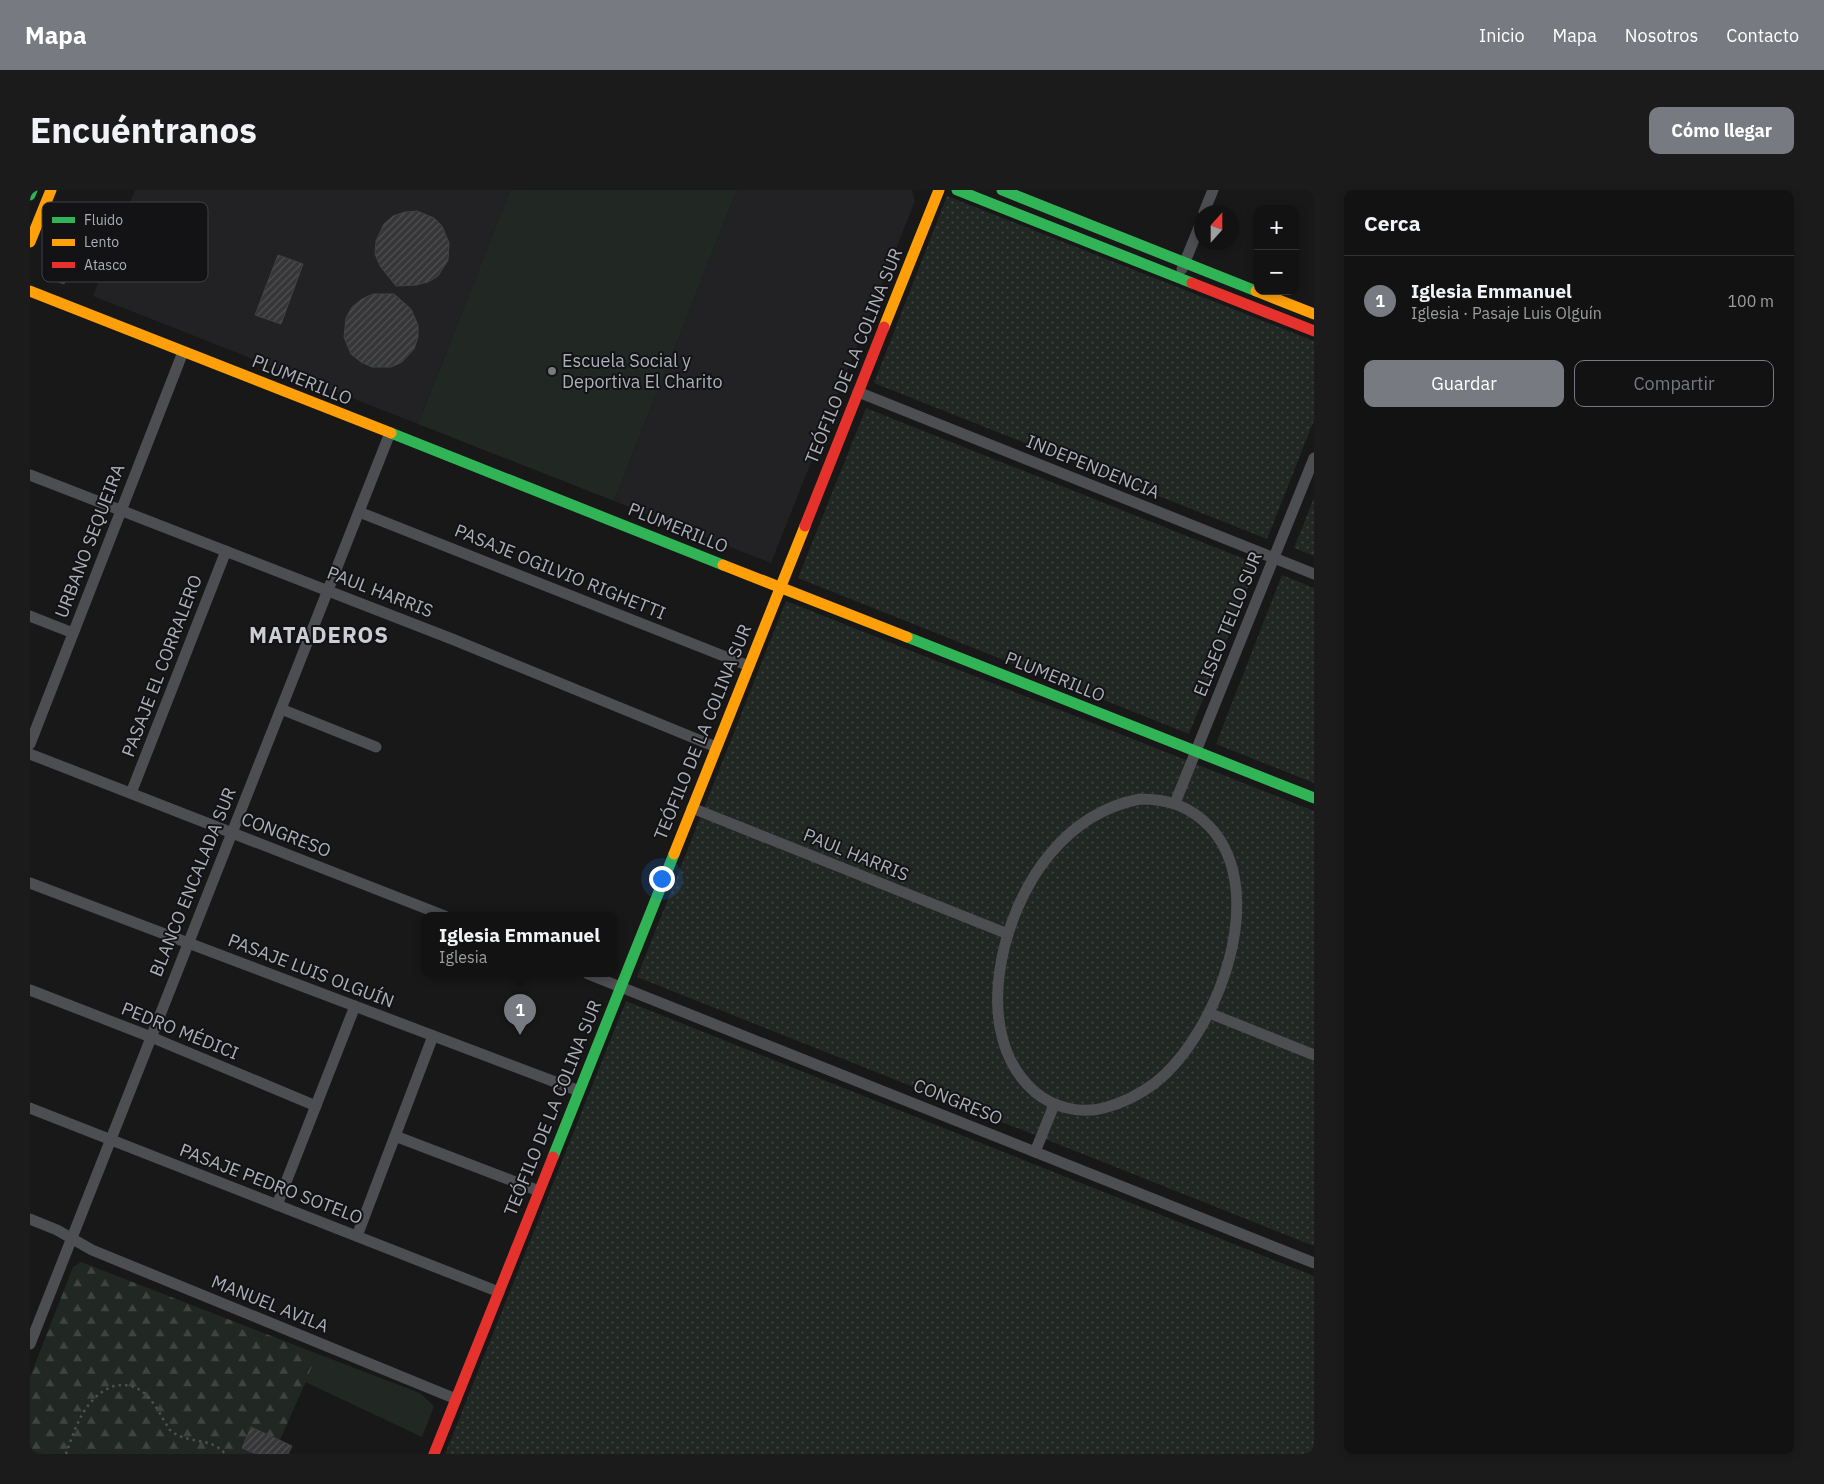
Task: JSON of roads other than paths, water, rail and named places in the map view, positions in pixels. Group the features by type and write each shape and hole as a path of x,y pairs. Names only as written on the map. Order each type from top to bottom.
{"main road":[{"path":"30,195 32,190"},
{"path":"46,202 51,190"},
{"name":"TEÓFILO DE LA COLINA SUR","path":"434,1454 939,190"},
{"path":"957,190 1314,331"},
{"path":"1002,190 1314,314"},
{"path":"30,242 42,212"},
{"name":"PLUMERILLO","path":"30,291 1314,798"}],"street":[{"path":"1207,205 1213,190"},
{"path":"1178,278 1194,239"},
{"name":"URBANO SEQUEIRA","path":"30,744 184,352"},
{"name":"INDEPENDENCIA","path":"858,392 1314,574"},
{"name":"BLANCO ENCALADA SUR","path":"30,1344 390,433"},
{"name":"ELISEO TELLO SUR","path":"1175,803 1314,458"},
{"name":"PAUL HARRIS","path":"30,475 461,643 716,747"},
{"name":"PASAJE OGILVIO RIGHETTI","path":"359,512 749,666"},
{"name":"PASAJE EL CORRALERO","path":"131,794 226,551"},
{"path":"30,616 73,633"},
{"path":"281,709 376,747"},
{"name":"CONGRESO","path":"30,754 435,912"},
{"path":"1140,799 1158,799 1175,803 1190,810 1215,833 1224,846 1232,865 1235,884 1236,918 1230,955 1209,1013 1195,1037 1172,1067 1156,1082 1137,1095 1116,1105 1095,1110 1074,1109 1054,1105 1036,1092 1021,1077 1010,1059 998,1016 998,996 1003,954 1008,934 1023,896 1041,865 1063,840 1077,828 1108,808 1140,799"},
{"name":"PAUL HARRIS","path":"692,808 1008,934"},
{"name":"PASAJE LUIS OLGUÍN","path":"30,883 579,1091"},
{"name":"CONGRESO","path":"596,977 1314,1264"},
{"name":"PEDRO MÉDICI","path":"30,990 316,1106"},
{"path":"277,1205 355,1006"},
{"path":"1209,1013 1314,1055"},
{"path":"357,1236 433,1036"},
{"path":"1035,1152 1054,1105"},
{"name":"PASAJE PEDRO SOTELO","path":"30,1108 499,1292"},
{"path":"395,1136 539,1191"},
{"name":"MANUEL AVILA","path":"30,1219 57,1230 92,1250 456,1399"}],"place":[{"name":"Escuela Social y Deportiva El Charito","path":"552,371"},
{"name":"Iglesia Emmanuel","path":"520,1035"}],"district":[{"name":"MATADEROS","path":"319,635"}]}
